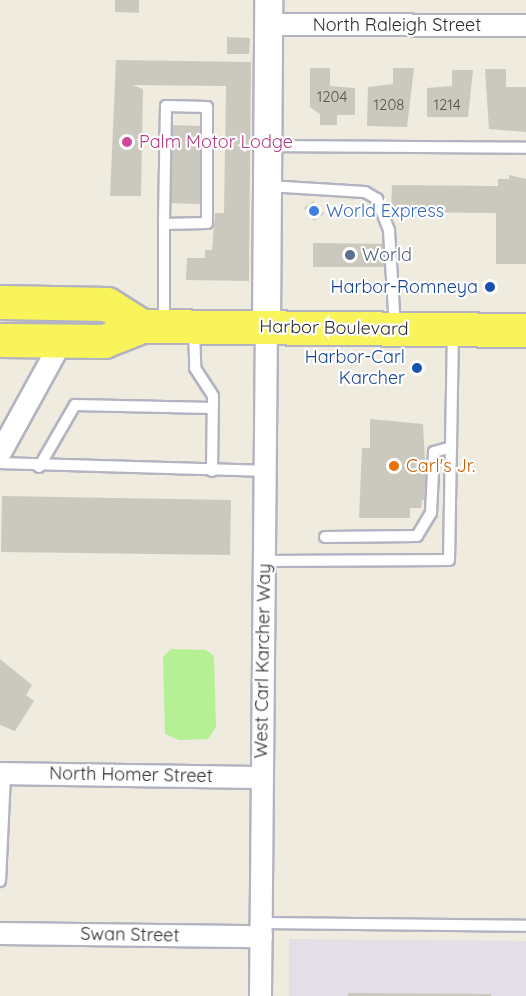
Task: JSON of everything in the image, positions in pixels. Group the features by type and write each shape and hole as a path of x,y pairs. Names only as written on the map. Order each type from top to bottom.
{"main road":[{"path":"0,302 107,304 166,326"},
{"name":"Harbor Boulevard","path":"0,340 104,341 166,326 526,330"}],"street":[{"name":"North Raleigh Street","path":"267,12 526,25"},
{"path":"266,327 267,12"},
{"name":"West Carl Karcher Way","path":"260,996 266,327"},
{"path":"0,452 61,341"},
{"name":"North Homer Street","path":"2,773 262,777"},
{"name":"Swan Street","path":"0,933 261,929"}],"lane":[{"path":"164,224 207,223 207,107 166,106 164,224 166,326 213,396 212,471"},
{"path":"268,146 526,148"},
{"path":"268,186 345,190 378,199 389,231 395,330"},
{"path":"264,561 449,560 453,330"},
{"path":"39,467 75,405 213,408"},
{"path":"326,537 417,536 431,513 434,452 451,447"},
{"path":"0,463 39,467 265,471"},
{"path":"0,882 2,773"},
{"path":"261,929 526,926"}],"shaded area":[{"path":"289,939 526,941 526,996 289,996"}],"green space":[{"path":"171,649 206,650 214,656 216,727 208,739 179,740 165,734 163,657"}],"building":[{"path":"115,0 139,0 139,13 115,12"},
{"path":"227,37 250,38 249,54 227,54"},
{"name":"Palm Motor Lodge","path":"116,60 251,62 249,281 186,280 187,258 205,258 205,250 212,250 215,213 224,213 226,86 132,85 143,89 141,196 110,196"},
{"path":"310,68 330,68 330,86 355,88 355,115 337,115 337,125 320,125 320,114 310,107"},
{"path":"393,68 414,68 407,127 367,126 368,87 393,84"},
{"path":"485,69 506,69 506,87 526,87 526,132 489,129"},
{"path":"452,70 473,70 468,117 427,117 427,88 452,86"},
{"name":"Palm Motor Lodge","path":"172,125 202,126 200,204 170,203"},
{"path":"509,175 526,179 526,264 496,264 496,213 391,212 392,185 498,186 498,179 509,179"},
{"name":"World Express","path":"313,201 324,214 314,221 304,208"},
{"name":"World","path":"313,243 388,244 387,267 313,267"},
{"name":"Carl's Jr.","path":"370,419 423,424 427,500 422,500 421,508 410,508 410,518 359,518 362,448 370,448"},
{"path":"2,496 231,500 230,555 1,552"},
{"path":"0,659 32,685 26,695 34,701 15,731 0,725"},
{"path":"348,993 491,994 491,996 348,996"}],"place":[{"name":"Palm Motor Lodge","path":"127,142"},
{"name":"World Express","path":"314,211"},
{"name":"World","path":"350,255"},
{"name":"Harbor-Romneya","path":"490,287"},
{"name":"Harbor-Carl Karcher","path":"417,368"},
{"name":"Carl's Jr.","path":"394,466"}]}
